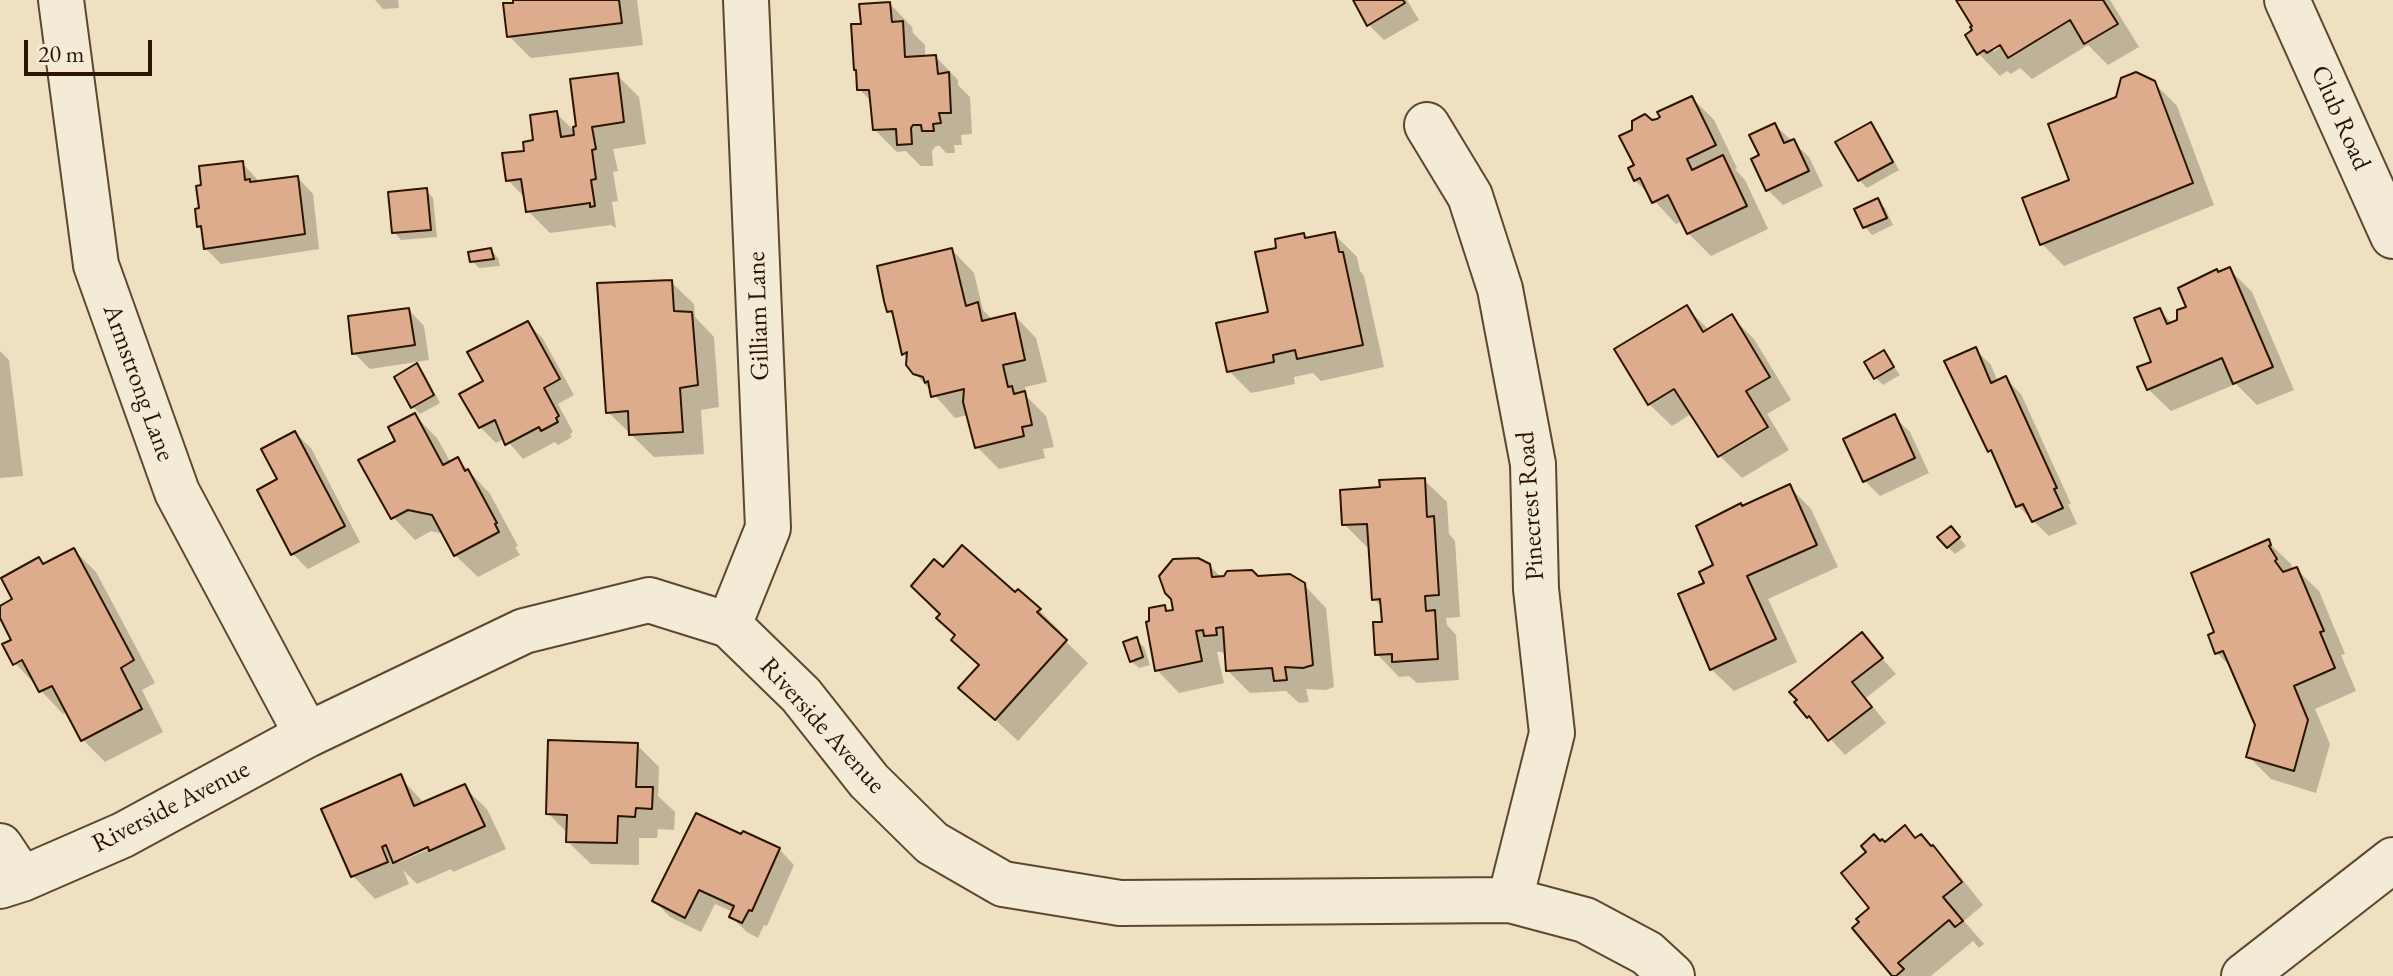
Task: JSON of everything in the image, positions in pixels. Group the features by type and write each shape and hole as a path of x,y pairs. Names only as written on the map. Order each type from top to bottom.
{"street":[{"name":"Armstrong Lane","path":"61,0 96,265 177,492 307,735"},
{"name":"Gilliam Lane","path":"729,625 768,528 746,0"},
{"name":"Club Road","path":"2287,0 2393,236"},
{"name":"Pinecrest Road","path":"1427,125 1470,196 1500,289 1533,464 1536,589 1552,733 1510,900"},
{"name":"Riverside Avenue","path":"7,871 123,835 307,735 524,631 649,600 729,625 801,695 869,781 932,843 1003,884 1120,903 1510,900 1585,920 1647,953 1672,976"},
{"path":"2244,976 2393,860"}],"building":[{"path":"513,0 619,0 622,23 507,37 503,3 513,3"},
{"path":"1353,0 1403,0 1405,3 1367,26"},
{"path":"1956,0 2103,0 2118,24 2084,44 2070,20 2008,58 2000,45 1977,55 1965,35 1972,30 1972,26"},
{"path":"890,2 892,22 903,21 905,57 936,55 938,74 949,72 951,113 939,113 941,123 933,124 934,131 922,131 921,125 913,125 912,144 897,145 896,129 873,130 869,90 857,90 851,24 861,24 859,4"},
{"path":"2136,72 2155,81 2193,183 2040,245 2022,198 2069,180 2048,124 2116,97 2121,78"},
{"path":"618,73 624,122 592,127 596,149 592,150 596,179 591,180 595,206 590,207 590,203 526,212 521,179 506,181 502,153 524,151 523,142 533,140 530,115 557,111 561,137 574,135 573,127 576,126 570,79"},
{"path":"1692,96 1716,145 1687,159 1692,170 1723,155 1747,206 1687,234 1668,195 1652,203 1640,178 1634,181 1628,168 1634,165 1619,136 1632,130 1632,121 1645,114 1652,120 1657,119 1660,117 1657,112"},
{"path":"1871,122 1893,162 1858,181 1835,142"},
{"path":"1775,123 1784,143 1794,139 1809,171 1766,191 1751,159 1759,155 1749,135"},
{"path":"243,161 245,180 250,179 250,182 298,176 305,234 204,249 195,209 199,208 196,186 201,185 199,166"},
{"path":"427,188 431,230 392,233 388,192"},
{"path":"1878,198 1887,218 1863,228 1854,209"},
{"path":"1335,232 1339,252 1343,252 1363,345 1297,359 1295,350 1273,355 1274,362 1227,372 1216,323 1268,312 1255,252 1276,248 1275,239 1304,233 1305,238"},
{"path":"491,248 494,259 470,262 468,252"},
{"path":"952,248 966,306 978,302 982,321 1015,313 1025,360 1003,365 1008,387 1012,386 1014,394 1025,391 1032,425 1022,427 1024,436 975,448 963,402 964,389 931,397 928,381 925,383 923,377 913,374 906,365 907,352 902,355 892,311 887,312 877,266"},
{"path":"2230,267 2273,367 2233,384 2222,358 2147,390 2137,367 2151,362 2134,318 2160,308 2167,324 2177,320 2177,310 2186,307 2178,288 2217,269 2218,272"},
{"path":"672,280 674,311 692,312 698,385 680,388 683,432 629,435 628,411 606,413 597,283"},
{"path":"1687,305 1703,332 1732,314 1770,377 1746,391 1768,427 1718,457 1674,389 1648,405 1614,349"},
{"path":"409,308 415,345 352,354 348,316"},
{"path":"528,321 560,379 544,388 559,416 556,418 558,422 541,431 539,427 505,445 495,420 479,428 459,394 483,381 467,352"},
{"path":"1976,347 1991,383 2006,376 2057,488 2054,489 2063,508 2032,522 2023,504 2016,507 1991,450 1988,452 1944,361"},
{"path":"1884,350 1894,367 1874,379 1864,362"},
{"path":"417,363 434,395 411,408 394,377"},
{"path":"415,413 443,465 458,457 465,471 468,469 497,523 499,532 454,556 432,515 408,510 391,519 358,460 395,441 388,427"},
{"path":"1895,414 1915,458 1863,482 1843,439"},
{"path":"295,431 345,526 291,555 257,490 277,479 261,449"},
{"path":"1425,478 1427,517 1434,516 1439,595 1425,596 1426,611 1435,610 1438,659 1392,662 1392,654 1375,655 1373,622 1382,622 1380,599 1372,600 1367,524 1342,525 1340,490 1380,487 1379,480"},
{"path":"1790,484 1817,545 1747,576 1776,639 1710,670 1678,594 1704,583 1699,572 1713,565 1696,526 1741,503 1742,506"},
{"path":"1951,526 1960,537 1947,548 1937,537"},
{"path":"2269,539 2269,546 2277,559 2275,561 2283,572 2297,567 2324,631 2320,632 2335,668 2294,686 2308,720 2294,771 2246,757 2255,725 2223,651 2215,654 2208,635 2214,632 2191,573"},
{"path":"962,545 1015,592 1018,589 1041,609 1037,612 1067,640 995,720 958,688 979,665 951,640 955,635 936,618 940,614 911,586 934,559 943,567"},
{"path":"74,548 134,660 121,668 142,709 81,741 52,686 39,692 22,660 13,665 2,644 11,640 0,618 0,606 12,599 1,578 39,557 43,564"},
{"path":"1198,558 1210,564 1212,577 1224,576 1227,571 1252,570 1258,576 1290,574 1305,583 1313,665 1285,667 1287,680 1274,681 1272,668 1226,671 1223,627 1216,628 1217,635 1204,636 1203,630 1196,631 1202,661 1155,671 1146,622 1149,621 1149,608 1165,605 1166,611 1173,610 1159,576 1173,559"},
{"path":"1862,632 1883,658 1852,682 1872,707 1828,741 1789,692"},
{"path":"1137,637 1143,657 1130,662 1123,642"},
{"path":"548,740 638,743 636,787 653,787 652,809 636,808 635,817 618,816 617,843 566,842 567,815 546,814"},
{"path":"401,774 414,806 465,784 485,826 393,863 386,845 382,847 388,862 351,877 321,809"},
{"path":"696,813 780,848 752,911 749,910 742,923 729,917 734,906 699,890 685,918 652,901"},
{"path":"1905,825 1915,838 1921,834 1933,845 1962,882 1943,897 1963,921 1955,927 1949,920 1898,963 1904,969 1892,976 1852,928 1859,922 1856,919 1869,908 1841,873 1866,852 1861,846 1874,834 1885,842"}]}
